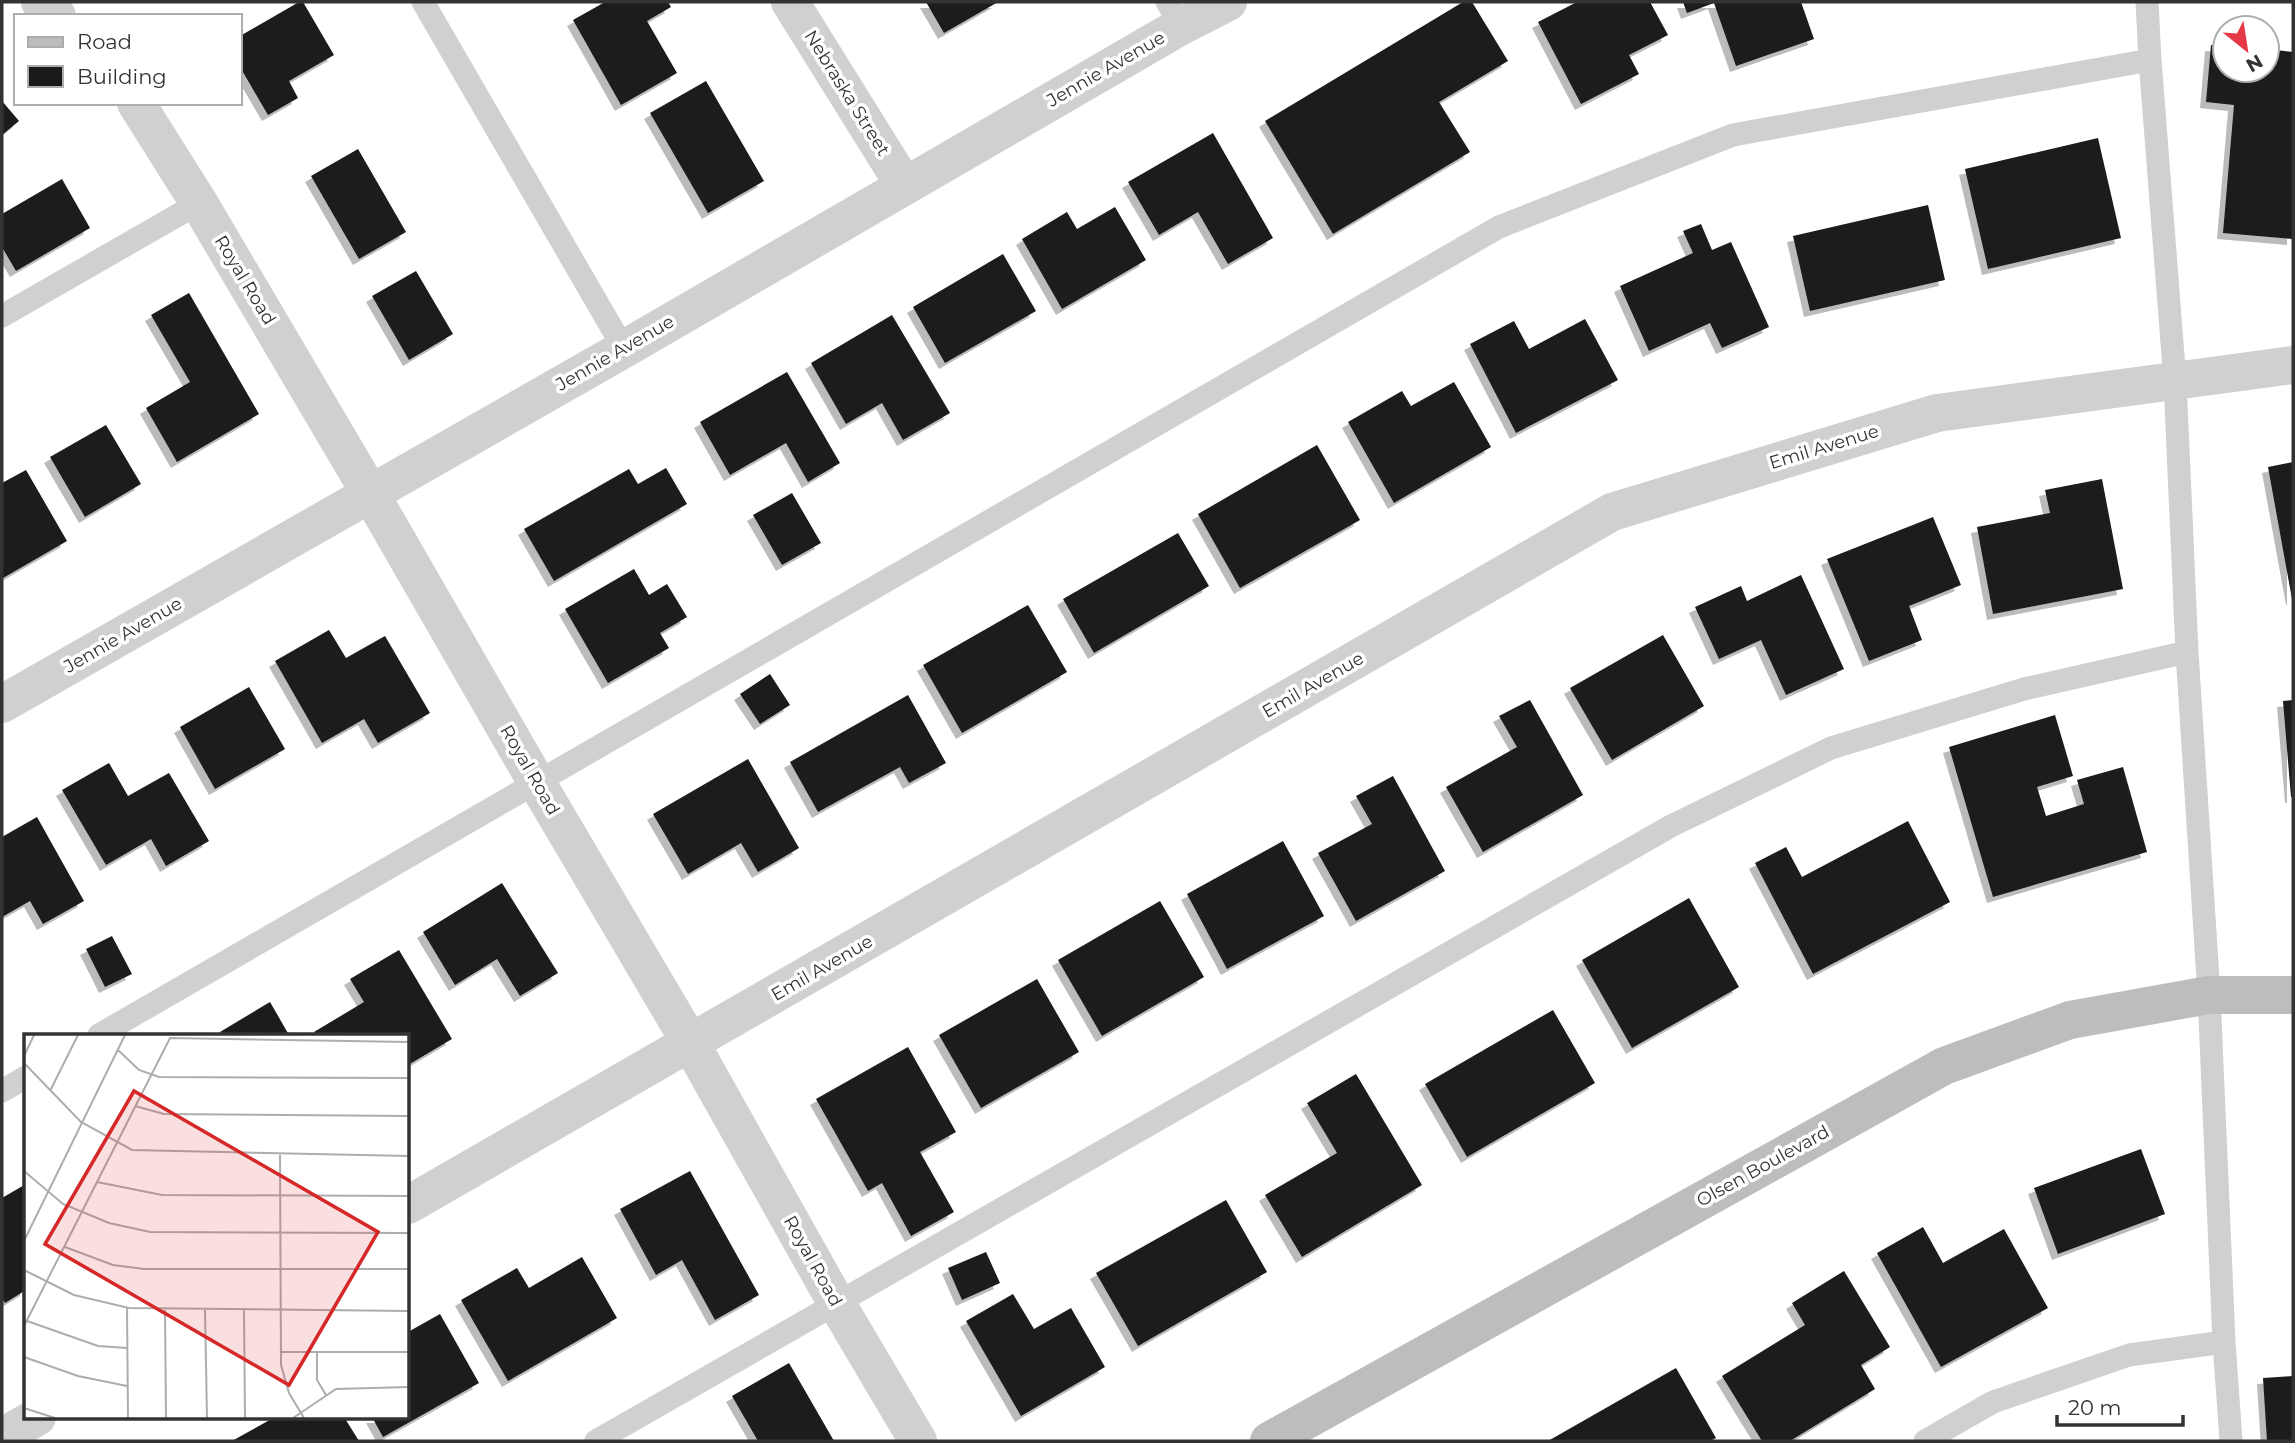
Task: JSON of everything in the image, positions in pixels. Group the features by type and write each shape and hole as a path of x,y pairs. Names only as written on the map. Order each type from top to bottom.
{"main road":[{"name":"Olsen Boulevard","path":"1269,1441 1944,1066 2070,1020 2209,995 2293,995"}],"street":[{"path":"40,2 55,14"},
{"name":"Nebraska Street","path":"790,2 904,185"},
{"name":"Jennie Avenue","path":"2,704 624,349 904,185 1174,14 1228,2"},
{"name":"Royal Road","path":"137,105 199,203 370,493 691,1044 837,1304 918,1441"},
{"name":"Emil Avenue","path":"410,1204 1612,512 1937,413 2293,365"},
{"path":"2,1437 35,1418"}],"lane":[{"path":"423,2 624,349"},
{"path":"2147,2 2175,381 2187,652 2209,995 2224,1342 2231,1441"},
{"path":"101,1034 1499,228 1733,135 2150,60"},
{"path":"2,316 199,203"},
{"path":"596,1441 1671,826 1832,748 2024,689 2187,652"},
{"path":"2,1091 24,1078"},
{"path":"1925,1441 1993,1402 2129,1354 2224,1342"}],"building":[{"path":"303,2 334,55 289,81 298,98 268,115 242,70 242,35"},
{"path":"605,2 668,2 671,7 647,21 677,73 621,105 573,20"},
{"path":"926,2 998,2 944,33"},
{"path":"1463,2 1472,2 1508,61 1439,102 1470,152 1333,234 1265,121"},
{"path":"1577,2 1650,2 1668,35 1629,55 1639,74 1581,104 1538,22"},
{"path":"1683,2 1801,2 1814,39 1736,66 1714,3 1687,13"},
{"path":"2211,45 2211,84 2281,84 2281,51 2293,52 2293,239 2223,233 2234,105 2206,102"},
{"path":"706,81 764,181 708,213 650,113"},
{"path":"2,101 19,121 2,135"},
{"path":"1213,133 1273,238 1228,264 1198,212 1159,235 1128,182"},
{"path":"2098,138 2121,238 1988,269 1965,169"},
{"path":"358,149 406,232 359,259 311,176"},
{"path":"62,179 90,228 16,271 2,247 2,214"},
{"path":"1928,205 1945,280 1810,311 1793,236"},
{"path":"1115,207 1146,260 1062,309 1022,239 1067,212 1077,229"},
{"path":"1701,224 1712,250 1731,242 1769,327 1722,348 1710,323 1649,351 1620,286 1693,253 1683,231"},
{"path":"1003,254 1036,311 945,363 913,307"},
{"path":"416,271 453,334 409,360 372,296"},
{"path":"189,293 259,414 177,462 146,408 190,382 151,315"},
{"path":"892,315 950,413 903,440 882,403 846,424 811,363"},
{"path":"1585,319 1618,380 1516,433 1470,344 1514,321 1529,349"},
{"path":"787,372 840,463 808,482 786,443 730,475 700,422"},
{"path":"1454,382 1491,447 1394,503 1348,422 1402,391 1411,406"},
{"path":"106,425 141,484 85,517 50,457"},
{"path":"1317,445 1360,520 1240,588 1198,514"},
{"path":"2293,462 2293,599 2292,599 2268,467"},
{"path":"666,468 687,504 554,581 524,529 629,469 638,484"},
{"path":"26,470 67,541 3,578 2,483"},
{"path":"2102,479 2123,589 1993,614 1977,527 2050,513 2045,490"},
{"path":"792,493 821,543 782,565 753,515"},
{"path":"1933,517 1961,585 1909,606 1922,640 1869,661 1827,559"},
{"path":"1178,533 1209,586 1094,653 1063,599"},
{"path":"634,569 649,595 667,584 687,617 660,633 669,648 608,683 565,609"},
{"path":"1801,575 1844,669 1786,695 1761,640 1719,659 1695,607 1741,586 1747,601"},
{"path":"1028,605 1067,672 962,733 923,665"},
{"path":"329,630 346,658 385,636 430,713 378,743 364,719 322,743 275,661"},
{"path":"1663,635 1704,706 1612,760 1570,688"},
{"path":"770,674 790,705 760,724 740,694"},
{"path":"249,687 285,749 215,789 180,727"},
{"path":"908,695 946,763 909,783 900,767 818,812 790,762"},
{"path":"1530,700 1583,795 1483,852 1446,787 1517,747 1499,716"},
{"path":"2293,700 2293,797 2291,797 2283,701"},
{"path":"2055,715 2073,776 2037,787 2046,816 2084,804 2077,780 2123,767 2147,852 1993,897 1949,747"},
{"path":"748,759 799,848 758,872 741,843 688,874 653,814"},
{"path":"109,763 128,796 169,773 209,841 166,866 151,839 106,865 62,790"},
{"path":"1393,776 1445,871 1356,921 1318,853 1372,824 1356,796"},
{"path":"37,817 84,901 43,924 30,901 2,917 2,837"},
{"path":"1908,821 1950,902 1813,974 1755,863 1786,847 1802,877"},
{"path":"1283,841 1324,916 1227,969 1187,894"},
{"path":"502,883 558,973 520,996 497,959 455,985 423,932"},
{"path":"1689,898 1739,987 1632,1048 1582,960"},
{"path":"1160,901 1204,977 1102,1036 1058,960"},
{"path":"112,936 132,974 105,987 86,949"},
{"path":"399,950 452,1039 410,1064 410,1034 315,1034 314,1032 364,1002 350,979"},
{"path":"1037,979 1079,1052 981,1108 939,1035"},
{"path":"270,1002 288,1034 222,1034 220,1032"},
{"path":"1553,1010 1595,1083 1467,1157 1425,1084"},
{"path":"908,1047 956,1132 920,1152 954,1212 911,1236 882,1183 868,1191 816,1099"},
{"path":"1356,1074 1422,1185 1302,1257 1265,1195 1337,1153 1307,1103"},
{"path":"2141,1149 2165,1214 2058,1254 2034,1188"},
{"path":"690,1171 759,1295 715,1320 682,1260 656,1275 620,1209"},
{"path":"24,1185 24,1291 5,1303 2,1298 2,1198"},
{"path":"1226,1200 1267,1272 1138,1346 1096,1273"},
{"path":"1923,1227 1943,1263 2004,1229 2048,1308 1941,1367 1877,1253"},
{"path":"986,1252 1000,1283 962,1300 948,1268"},
{"path":"582,1257 617,1318 508,1381 461,1300 517,1268 529,1288"},
{"path":"1844,1271 1890,1347 1861,1365 1875,1389 1790,1441 1762,1441 1722,1376 1805,1325 1792,1303"},
{"path":"1013,1294 1034,1329 1071,1308 1105,1367 1021,1416 966,1321"},
{"path":"440,1314 479,1383 383,1437 373,1418 410,1418 410,1331"},
{"path":"789,1363 834,1441 758,1441 732,1396"},
{"path":"1676,1368 1716,1438 1710,1441 1548,1441"},
{"path":"2293,1376 2293,1441 2267,1441 2263,1378"},
{"path":"273,1418 345,1418 359,1441 232,1441"}]}
